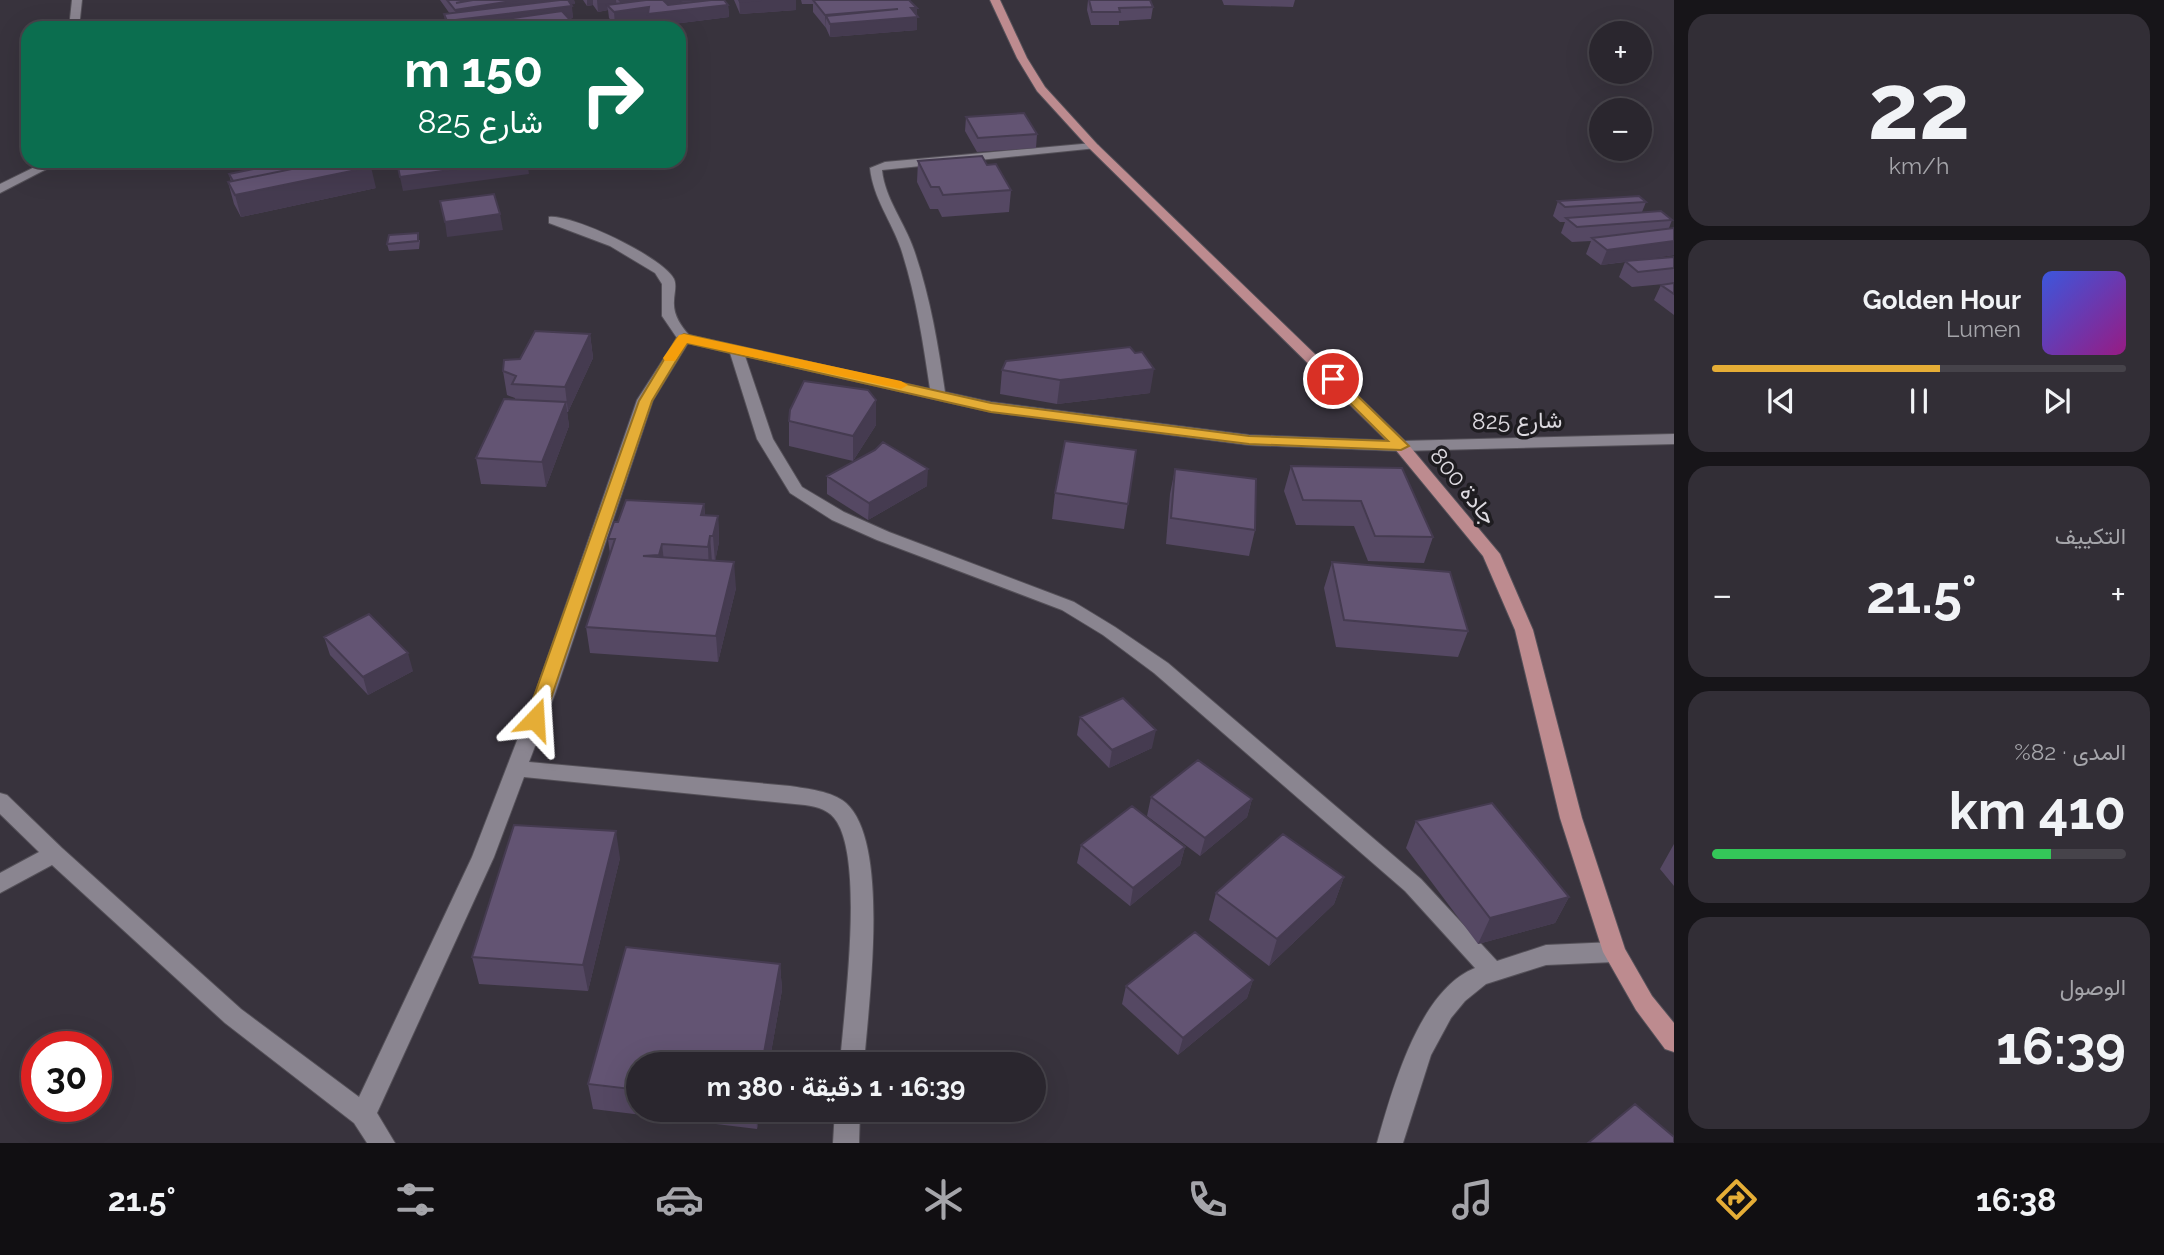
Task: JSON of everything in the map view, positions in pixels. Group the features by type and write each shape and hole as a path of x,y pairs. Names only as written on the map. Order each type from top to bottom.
{"main road":[{"name":"جادة 800","path":"995,0 1022,58 1041,89 1093,146 1401,446 1491,554 1524,630 1571,818 1614,952 1644,1003 1674,1041"}],"street":[{"path":"74,21 76,0"},
{"path":"938,394 925,309 903,237 882,193 876,168 884,165 1093,146"},
{"path":"0,189 42,168"},
{"path":"363,1115 484,857 645,401 684,338 671,323 666,303 668,283 660,272 616,244 553,220"},
{"name":"شارع 825","path":"684,338 991,407 1236,439 1401,446 1674,439"},
{"path":"736,349 765,439 796,490 838,516 1068,606 1109,631 1161,668 1413,885 1493,972"},
{"path":"517,769 749,790 830,803 839,810 848,822 855,841 861,878 860,948 853,1052"},
{"path":"0,801 54,854 233,1016 363,1115 383,1143"},
{"path":"0,884 54,854"},
{"path":"1390,1143 1411,1069 1446,1008 1472,980 1545,956 1614,952"},
{"path":"846,1143 847,1122"}],"building":[{"path":"447,0 470,0 456,3 473,0 518,0 455,10"},
{"path":"568,0 572,6 447,21 444,14"},
{"path":"663,0 668,5 724,0 728,5 648,14 649,7 614,12 607,5"},
{"path":"691,0 711,0 681,1"},
{"path":"813,0 909,0 917,8 911,8 918,17 830,24 826,16 898,9 825,15"},
{"path":"1089,0 1150,0 1153,7 1119,8 1120,12 1092,12"},
{"path":"562,11 571,21 491,21"},
{"path":"1024,113 1037,134 978,138 966,117"},
{"path":"982,156 987,165 996,164 1011,190 943,195 939,187 931,187 918,161"},
{"path":"259,168 297,168 233,181 229,174"},
{"path":"297,168 366,168 235,195 228,182"},
{"path":"398,168 464,168 400,177"},
{"path":"494,194 500,214 445,222 440,201"},
{"path":"1639,196 1646,202 1565,207 1558,201"},
{"path":"1661,211 1672,220 1577,227 1566,218"},
{"path":"1674,228 1674,241 1607,250 1592,238"},
{"path":"418,233 418,241 387,244 389,235"},
{"path":"1674,257 1674,268 1638,272 1625,261"},
{"path":"1674,283 1674,294 1661,285"},
{"path":"535,331 590,334 565,387 512,384 516,376 503,371 504,360 520,359"},
{"path":"1130,347 1135,353 1142,352 1154,369 1060,380 1002,370 1006,361"},
{"path":"804,381 868,390 876,400 853,436 789,421 790,410"},
{"path":"504,399 566,402 542,462 476,458"},
{"path":"1065,441 1136,450 1128,504 1055,493"},
{"path":"883,442 928,469 869,503 827,476 875,450"},
{"path":"1291,466 1402,468 1433,537 1375,536 1361,501 1303,500"},
{"path":"1175,469 1256,479 1255,530 1171,518"},
{"path":"626,500 704,504 701,515 718,516 708,547 662,544 659,555 643,556 734,562 716,636 586,627 615,539 608,539"},
{"path":"1332,562 1450,572 1468,631 1344,620"},
{"path":"369,614 408,653 363,677 324,637"},
{"path":"1123,698 1156,730 1112,750 1080,717"},
{"path":"1198,760 1252,799 1205,838 1151,797"},
{"path":"1492,803 1569,897 1490,918 1416,821"},
{"path":"1132,806 1185,847 1133,888 1081,845"},
{"path":"514,825 616,831 583,965 472,957"},
{"path":"1283,834 1344,877 1277,939 1216,893"},
{"path":"1195,932 1253,980 1183,1038 1126,986"},
{"path":"626,947 780,964 764,1052 626,1052 626,1088 588,1084"},
{"path":"1635,1104 1674,1137 1674,1143 1588,1143"}],"slow traffic":[{"path":"670,358 684,338 901,385"}],"route":[{"path":"535,719 645,401 684,338 991,407 1249,440 1401,446 1333,379"}]}
